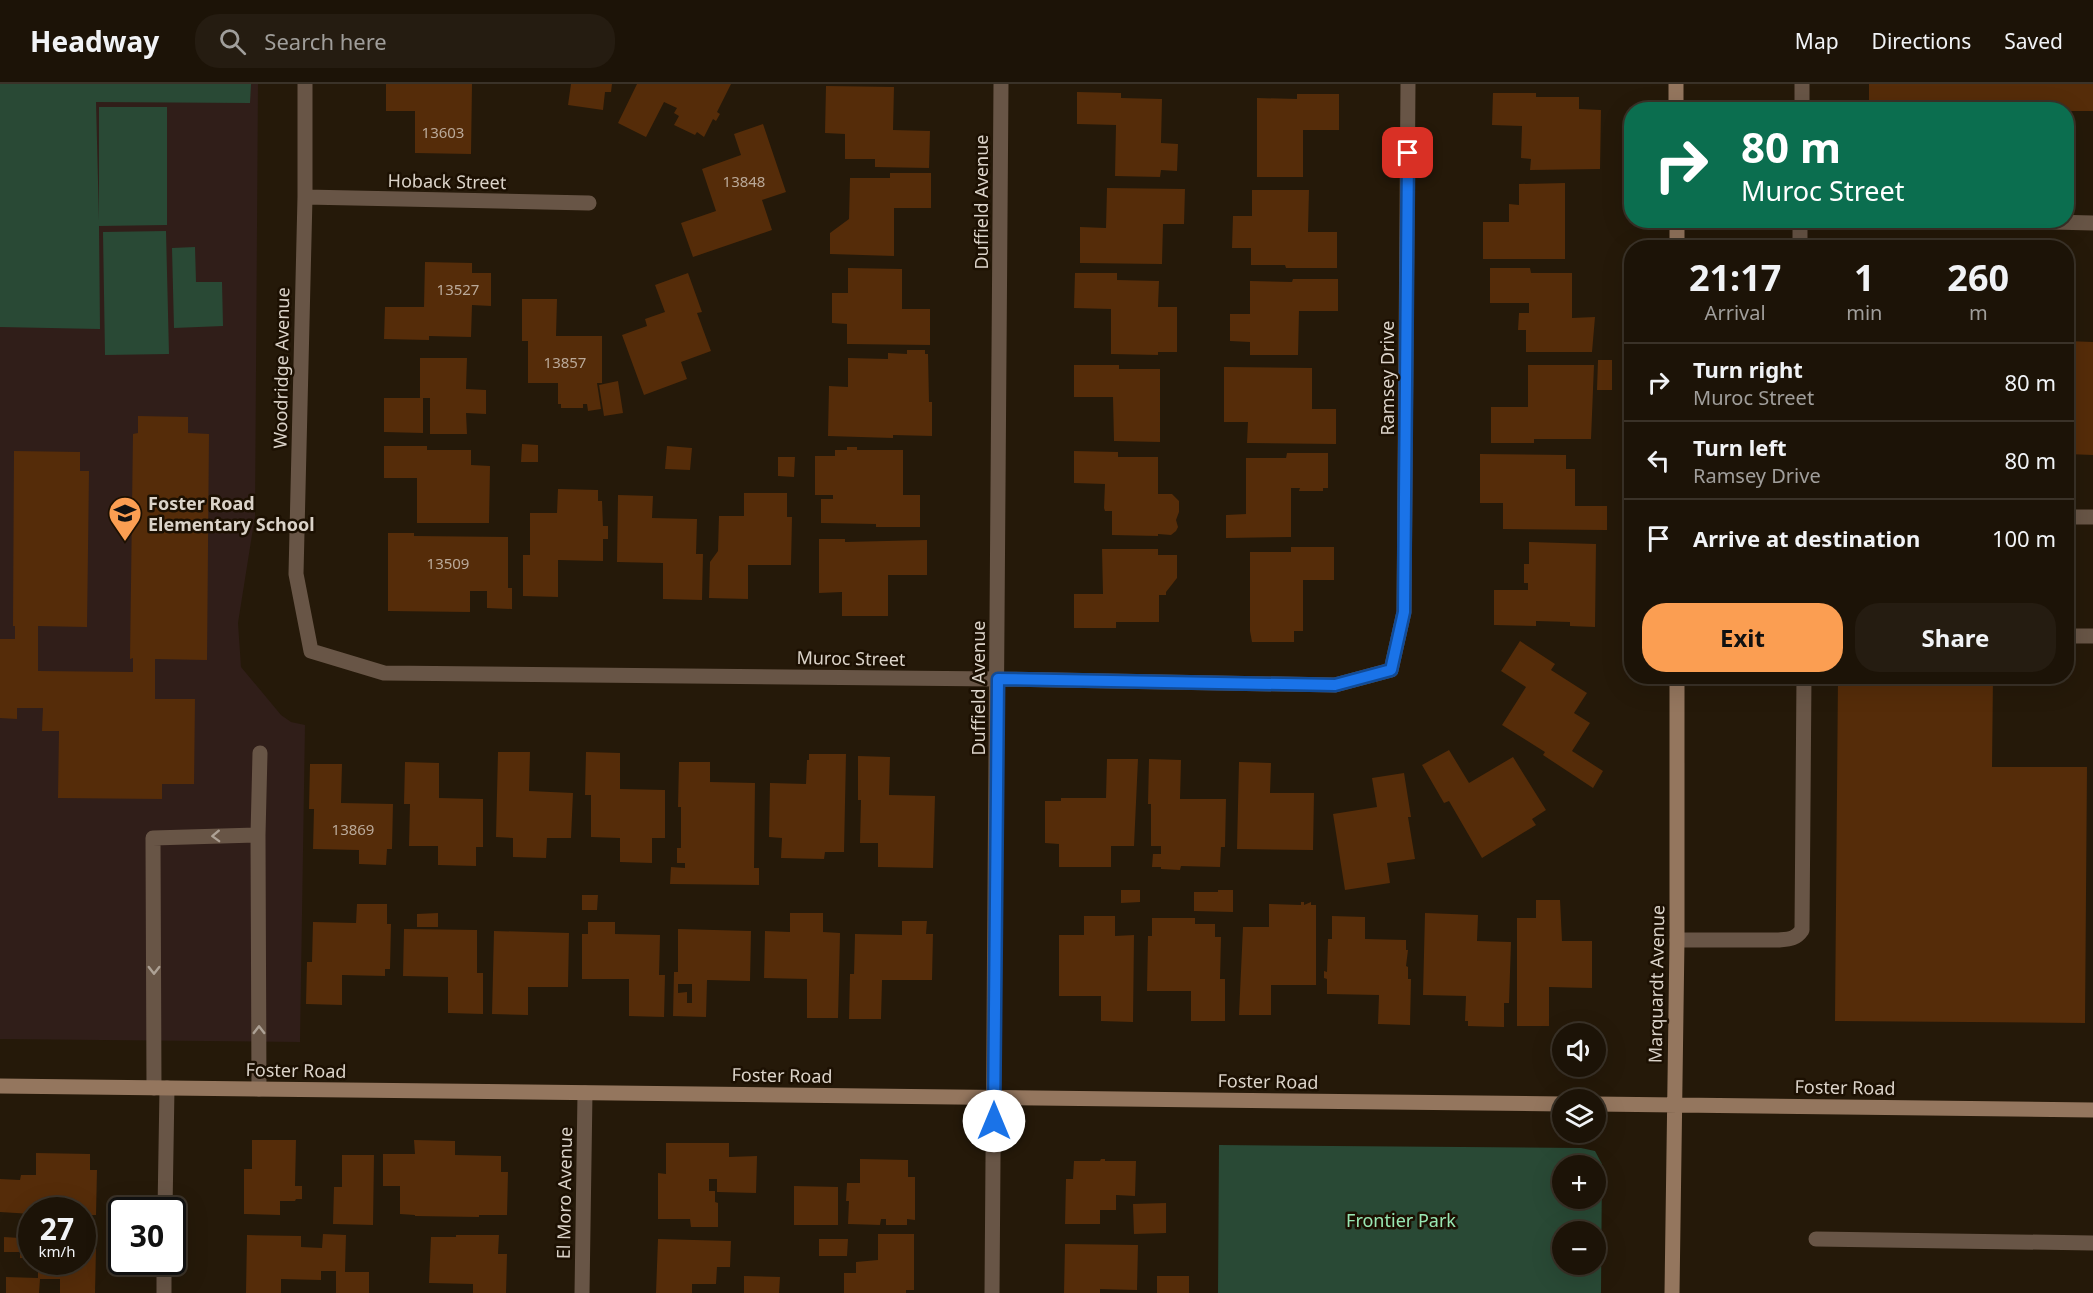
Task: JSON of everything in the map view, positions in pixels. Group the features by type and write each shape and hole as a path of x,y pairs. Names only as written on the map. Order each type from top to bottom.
{"street":[{"name":"Woodridge Avenue","path":"305,84 305,197 296,574 311,651"},
{"name":"Duffield Avenue","path":"992,1293 1001,84"},
{"name":"Ramsey Drive","path":"1391,670 1404,612 1408,84"},
{"path":"1676,84 1676,102"},
{"path":"1802,84 1802,102"},
{"name":"Hoback Street","path":"305,197 589,203"},
{"path":"2074,223 2093,224"},
{"path":"2074,517 2093,517"},
{"path":"2074,636 2093,636"},
{"name":"Muroc Street","path":"311,651 384,673 1335,685 1391,670"},
{"name":"Marquardt Avenue","path":"1672,1293 1677,940 1677,684"},
{"path":"1677,940 1779,940 1790,939 1802,930 1804,684"},
{"path":"259,1089 260,753"},
{"path":"165,1197 153,838 258,835"},
{"name":"Foster Road","path":"0,1086 1552,1104"},
{"name":"El Moro Avenue","path":"582,1293 585,1093"},
{"name":"Foster Road","path":"1606,1104 2093,1110"},
{"path":"1816,1239 2093,1243"},
{"path":"164,1275 164,1293"}],"shaded area":[{"name":"Foster Road Elementary School","path":"0,84 258,84 255,516 238,623 241,667 281,715 291,722 305,725 300,1042 0,1039"}],"green space":[{"path":"0,84 251,84 250,103 96,102 99,221 99,107 167,107 167,225 99,226 100,329 0,327"},
{"path":"166,231 169,354 105,355 103,232"},
{"path":"195,247 196,282 222,282 223,326 174,328 172,248"},
{"name":"Frontier Park","path":"1219,1145 1581,1148 1595,1151 1597,1155 1552,1155 1552,1209 1602,1209 1602,1221 1552,1221 1552,1275 1601,1275 1601,1293 1218,1293"}],"building":[{"path":"386,84 472,84 471,154 415,153 415,111 386,111"},
{"path":"571,84 612,84 611,92 605,92 603,110 568,105"},
{"path":"637,84 731,84 717,112 720,114 716,121 713,119 704,137 697,132 695,135 674,125 679,116 674,113 677,108 664,102 646,137 618,123"},
{"path":"1869,84 2093,84 2093,111 2074,111 2074,102 1869,102"},
{"path":"826,86 894,87 893,130 930,131 929,168 875,167 875,159 845,159 845,134 825,133"},
{"path":"1077,92 1121,93 1121,98 1162,99 1161,143 1178,144 1177,171 1161,170 1160,177 1115,176 1116,125 1077,124"},
{"path":"1493,93 1536,93 1536,97 1579,97 1579,109 1601,110 1600,169 1530,170 1531,159 1521,158 1522,126 1492,125"},
{"path":"1297,94 1339,94 1339,130 1303,130 1303,177 1257,177 1257,98 1297,99"},
{"path":"763,124 786,192 762,200 772,230 693,257 681,223 716,211 702,169 741,155 734,134"},
{"path":"890,173 931,173 931,208 894,208 894,256 830,254 830,233 849,219 850,178 890,178"},
{"path":"1565,183 1565,259 1483,259 1483,222 1509,222 1509,204 1519,205 1519,184"},
{"path":"1107,188 1185,189 1184,224 1163,224 1162,264 1080,263 1080,227 1106,228"},
{"path":"1252,190 1309,190 1308,232 1337,232 1337,268 1251,265 1251,248 1232,248 1233,216 1252,216"},
{"path":"425,262 472,263 472,273 491,273 491,306 472,305 471,337 429,336 429,340 384,339 385,307 424,307"},
{"path":"848,268 902,269 902,309 930,309 930,345 847,344 847,324 832,323 832,293 848,293"},
{"path":"1490,268 1530,268 1531,273 1572,273 1572,318 1595,317 1592,352 1526,352 1526,330 1518,330 1519,313 1529,313 1529,303 1490,303"},
{"path":"688,273 702,312 697,313 711,351 681,362 687,379 644,395 622,335 647,326 645,319 665,312 655,285"},
{"path":"1075,273 1117,273 1117,280 1159,281 1158,307 1177,307 1177,352 1158,352 1158,355 1111,354 1111,309 1074,308"},
{"path":"1293,279 1338,279 1338,311 1299,311 1298,355 1250,355 1250,342 1230,341 1230,314 1250,314 1250,281 1292,282"},
{"path":"522,299 557,299 556,336 602,336 602,383 597,383 601,409 588,411 587,404 583,404 583,408 561,408 561,404 558,404 558,383 528,383 528,341 522,341"},
{"path":"2074,341 2093,342 2093,455 2074,454"},
{"path":"907,350 925,350 925,354 928,354 932,436 893,435 893,438 828,436 829,386 848,387 848,358 888,359 888,353 907,354"},
{"path":"420,358 467,358 466,389 486,390 486,414 466,413 467,434 430,434 430,398 423,398 423,433 384,432 384,398 420,398"},
{"path":"1598,360 1612,360 1612,390 1597,390"},
{"path":"1074,365 1119,365 1119,369 1160,369 1160,442 1114,441 1113,397 1074,397"},
{"path":"1528,365 1594,365 1591,439 1534,439 1534,443 1491,443 1491,407 1528,407"},
{"path":"1224,367 1312,368 1312,409 1336,409 1336,444 1247,443 1248,422 1224,422"},
{"path":"618,381 623,413 604,416 599,385"},
{"path":"138,416 188,417 188,433 209,434 207,660 155,659 155,699 195,699 194,784 162,784 162,799 58,798 59,731 42,731 43,708 17,708 17,719 0,718 0,639 15,639 15,626 13,626 14,451 80,452 80,471 89,471 87,627 38,626 38,671 133,672 133,658 130,659 133,434 138,433"},
{"path":"522,444 538,445 538,462 521,462"},
{"path":"384,446 427,446 427,450 471,450 471,465 490,466 489,523 417,523 417,478 384,478"},
{"path":"667,446 692,448 690,470 665,469"},
{"path":"847,447 857,447 857,450 903,450 903,495 920,495 920,527 821,523 821,499 833,499 833,495 815,495 815,456 835,456 835,450 847,450"},
{"path":"1074,451 1118,452 1118,457 1158,457 1158,494 1172,494 1179,501 1176,531 1171,535 1158,534 1158,536 1112,535 1112,511 1105,511 1104,508 1105,484 1074,483"},
{"path":"1287,453 1328,453 1328,488 1323,488 1323,491 1299,491 1300,488 1291,488 1291,537 1226,538 1226,515 1246,514 1246,458 1286,458"},
{"path":"1480,454 1566,455 1566,469 1575,469 1575,506 1607,506 1607,530 1503,529 1503,503 1480,503"},
{"path":"778,457 795,457 794,477 778,476"},
{"path":"558,489 598,490 598,501 602,501 603,526 608,526 608,539 603,539 603,561 558,560 558,597 523,596 523,555 530,555 530,513 557,513"},
{"path":"744,493 787,493 787,517 792,517 791,565 748,565 748,599 709,598 710,562 718,551 719,516 744,516"},
{"path":"618,495 653,496 652,518 697,519 696,554 703,554 702,600 663,599 663,563 617,562"},
{"path":"388,533 414,533 414,536 508,537 508,588 512,588 512,609 487,608 487,591 470,591 470,612 388,611"},
{"path":"819,539 845,539 845,542 927,540 927,575 888,575 888,616 842,616 842,592 819,593"},
{"path":"1529,542 1596,544 1595,627 1570,626 1570,622 1536,621 1536,626 1494,625 1494,590 1528,590 1528,583 1524,583 1524,564 1529,564"},
{"path":"1291,547 1334,547 1334,580 1303,580 1303,631 1294,631 1294,642 1252,642 1250,552 1291,552"},
{"path":"1102,549 1158,549 1158,555 1177,555 1177,578 1166,595 1159,595 1159,622 1116,622 1116,628 1074,628 1074,594 1103,594"},
{"path":"1520,641 1555,664 1551,670 1587,693 1574,713 1590,723 1572,751 1603,771 1593,788 1543,755 1545,752 1502,725 1526,687 1501,671"},
{"path":"1838,684 1993,684 1992,767 2087,767 2085,1023 1835,1021"},
{"path":"1449,750 1469,783 1513,757 1546,810 1532,819 1536,825 1482,858 1449,801 1444,803 1422,765"},
{"path":"498,752 530,752 529,791 573,793 571,838 547,838 546,858 513,857 513,838 496,837"},
{"path":"586,752 620,753 620,789 665,790 665,838 652,838 652,863 620,862 620,838 591,837 591,795 585,795"},
{"path":"809,754 846,754 844,852 825,852 824,859 781,858 782,838 769,837 770,783 806,784"},
{"path":"858,756 890,757 889,795 935,796 933,868 878,867 878,843 860,843 861,800 858,800"},
{"path":"1107,759 1138,759 1134,846 1111,846 1111,867 1059,867 1059,844 1045,843 1045,801 1061,801 1061,798 1106,798"},
{"path":"1149,759 1181,760 1180,799 1226,799 1225,847 1221,847 1220,867 1181,866 1180,870 1152,867 1153,854 1161,854 1161,846 1151,846 1151,804 1148,804"},
{"path":"405,762 439,763 439,798 483,799 483,847 476,847 476,866 438,865 438,846 409,846 410,804 404,804"},
{"path":"679,762 710,762 710,782 755,783 754,868 759,868 759,885 670,884 671,867 685,868 685,863 677,863 677,848 681,848 681,807 678,807"},
{"path":"1239,762 1271,763 1270,793 1314,793 1313,850 1237,849"},
{"path":"310,764 342,764 341,803 393,804 392,849 387,849 386,865 359,864 359,850 313,849 314,809 309,809"},
{"path":"1404,773 1415,859 1387,863 1390,883 1345,890 1333,814 1377,807 1372,778"},
{"path":"1121,890 1140,890 1140,902 1121,903"},
{"path":"1218,890 1233,890 1233,912 1194,911 1194,892 1218,892"},
{"path":"582,895 598,895 597,910 582,910"},
{"path":"1536,900 1560,900 1562,941 1592,941 1592,988 1549,987 1549,1026 1517,1026 1517,918 1536,918"},
{"path":"1301,902 1304,902 1304,905 1311,902 1311,905 1316,905 1316,985 1271,985 1271,1015 1239,1015 1243,927 1269,927 1269,904 1301,905"},
{"path":"357,904 387,904 387,924 391,924 390,969 385,969 385,976 342,975 342,1005 306,1004 307,962 312,962 313,922 356,923"},
{"path":"438,913 438,927 417,927 417,914"},
{"path":"790,913 823,913 823,932 840,933 838,1018 807,1018 807,979 764,978 765,931 790,932"},
{"path":"1425,913 1478,915 1477,941 1511,942 1509,1003 1504,1003 1504,1027 1468,1026 1468,1021 1465,1021 1466,996 1423,995"},
{"path":"1084,916 1115,916 1115,936 1134,935 1133,1022 1101,1021 1101,996 1059,996 1059,935 1084,935"},
{"path":"1332,916 1365,917 1365,939 1406,940 1406,950 1408,950 1406,966 1408,967 1408,979 1411,979 1410,1025 1378,1024 1379,995 1327,994 1327,979 1324,978 1324,971 1327,972 1328,939 1332,939"},
{"path":"1152,918 1195,918 1195,924 1215,924 1215,937 1221,937 1220,979 1225,979 1225,1021 1191,1021 1191,991 1147,991 1148,936 1152,936"},
{"path":"902,921 927,921 926,934 933,934 932,980 882,980 881,1019 849,1019 850,974 854,974 855,934 902,935"},
{"path":"588,922 615,922 615,934 660,935 659,975 665,975 664,1017 629,1016 629,979 582,979 582,934 588,934"},
{"path":"404,929 477,930 477,973 483,973 483,1014 448,1013 448,977 403,976"},
{"path":"678,929 751,931 750,981 707,980 706,1017 673,1016 674,972 678,972","holes":["678,984 692,984 692,1003 687,1003 687,992 678,993"]},
{"path":"494,931 569,933 568,987 528,987 528,1015 492,1014"},
{"path":"252,1140 296,1140 295,1186 302,1186 302,1199 280,1201 280,1215 244,1214 244,1169 252,1169"},
{"path":"414,1140 455,1141 455,1155 501,1156 501,1172 508,1172 507,1215 479,1215 479,1217 400,1214 400,1186 383,1186 383,1154 415,1154"},
{"path":"666,1143 729,1143 729,1157 757,1156 756,1193 717,1192 717,1179 709,1179 709,1191 715,1191 715,1202 718,1203 718,1227 691,1227 690,1219 658,1219 658,1173 666,1174"},
{"path":"36,1153 90,1154 90,1170 97,1170 96,1215 96,1197 18,1197 18,1213 0,1212 0,1179 20,1180 21,1175 36,1175"},
{"path":"342,1155 374,1155 373,1225 333,1224 334,1187 342,1187"},
{"path":"860,1159 908,1160 908,1177 915,1177 915,1220 907,1219 907,1225 886,1225 886,1219 881,1219 880,1225 848,1224 847,1183 860,1183"},
{"path":"1101,1159 1136,1161 1135,1196 1116,1195 1116,1210 1100,1210 1100,1224 1065,1224 1066,1179 1073,1179 1074,1161 1100,1161"},
{"path":"794,1186 838,1187 838,1225 794,1225"},
{"path":"1166,1203 1166,1233 1134,1234 1133,1204"},
{"path":"323,1234 346,1235 345,1272 369,1272 369,1293 336,1293 336,1271 321,1271 321,1280 281,1279 281,1293 246,1293 247,1235 301,1236 301,1247 322,1248"},
{"path":"878,1234 914,1234 914,1290 906,1290 906,1293 844,1293 844,1273 856,1273 856,1262 878,1260"},
{"path":"456,1235 499,1235 498,1254 507,1254 506,1293 473,1293 473,1284 429,1283 431,1237 456,1237"},
{"path":"4,1237 18,1238 18,1252 4,1252"},
{"path":"658,1239 731,1241 730,1267 717,1267 716,1284 692,1284 692,1293 656,1293"},
{"path":"819,1239 848,1239 847,1256 819,1256"},
{"path":"1065,1244 1138,1245 1137,1290 1100,1289 1100,1293 1064,1293"},
{"path":"38,1275 95,1275 95,1293 60,1293 60,1279 40,1279 39,1293 6,1293 6,1277 38,1278"},
{"path":"744,1276 780,1277 779,1293 744,1293"},
{"path":"1157,1276 1189,1276 1189,1293 1157,1293"}],"place":[{"name":"Foster Road Elementary School","path":"125,542"}],"route":[{"path":"994,1121 998,679 1335,685 1391,670 1404,612 1408,153"}]}
